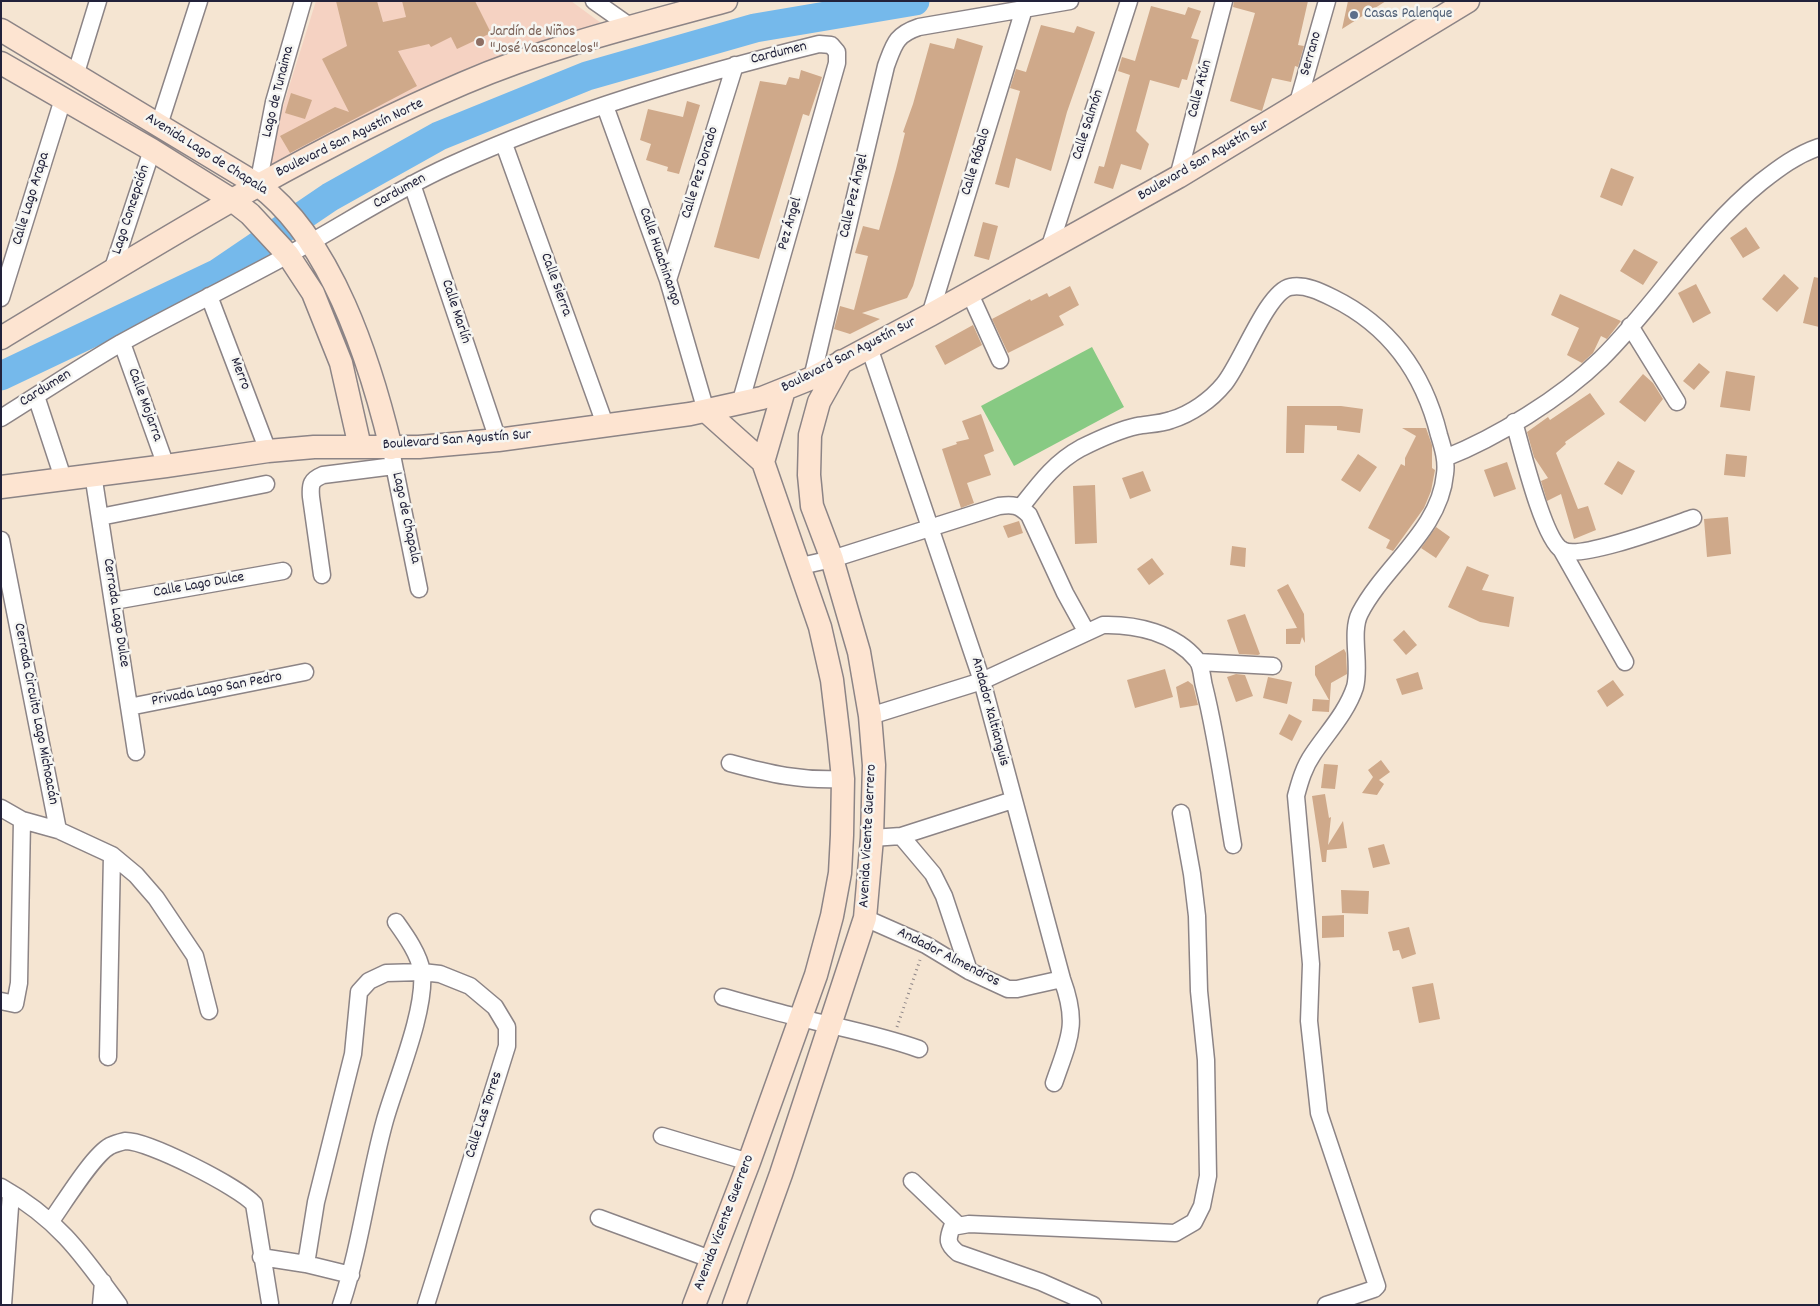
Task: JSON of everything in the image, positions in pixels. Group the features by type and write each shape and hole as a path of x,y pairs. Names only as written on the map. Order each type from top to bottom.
{"main road":[{"name":"Boulevard San Agustín Norte","path":"1,338 258,185 371,127 464,83 530,57 726,1"},
{"name":"Boulevard San Agustín Sur","path":"1,487 268,451 360,446 393,457 498,440 606,427 706,411 740,404 784,390 812,378 970,294 1178,178 1468,1"},
{"name":"Avenida Lago de Chapala","path":"1,30 258,185 276,199 306,237 339,294 379,396 393,457"},
{"name":"Avenida Lago de Chapala","path":"1,63 152,150 232,200 250,214 282,250 313,293 340,363 360,446"},
{"name":"Avenida Vicente Guerrero","path":"734,1305 832,1024 865,918 872,838 874,765 870,716 858,652 832,559 812,506 809,475 810,435 819,402 842,361"},
{"path":"763,462 784,390"},
{"name":"Avenida Vicente Guerrero","path":"694,1305 749,1162 801,1019 825,945 840,872 843,779 832,680 820,627 801,566 763,462 706,411"}],"street":[{"path":"75,76 98,1"},
{"path":"159,125 199,1"},
{"name":"Lago de Tunaima","path":"258,185 274,102 303,1"},
{"path":"594,1 631,28"},
{"path":"1024,9 1070,1"},
{"name":"Calle Salmón","path":"1049,249 1129,1"},
{"name":"Calle Atún","path":"1178,178 1224,1"},
{"name":"Serrano","path":"1297,106 1327,1"},
{"name":"Calle Pez Ángel","path":"812,378 886,66 895,42 905,32 919,27 1024,9"},
{"name":"Calle Róbalo","path":"930,315 1024,9"},
{"name":"Cardumen","path":"1,418 122,343 209,296 282,250 450,165 605,106 734,65 820,44 832,46"},
{"name":"Pez Ángel","path":"740,404 837,63 837,52 832,46"},
{"name":"Calle Pez Dorado","path":"668,280 734,65"},
{"name":"Calle Lago Arapa","path":"1,298 64,99"},
{"name":"Calle Huachinango","path":"605,106 668,280 706,411"},
{"name":"Calle Sierra","path":"504,144 606,427"},
{"path":"1445,458 1473,447 1571,385 1601,359 1682,263 1738,201 1788,161 1819,147"},
{"name":"Lago Concepción","path":"112,271 152,150"},
{"name":"Calle Marlín","path":"412,184 498,440"},
{"path":"1021,507 1049,470 1081,448 1134,427 1172,420 1200,406 1225,384 1266,310 1280,291 1291,287 1311,288 1360,312 1391,339 1412,368 1433,411 1445,458 1446,473 1440,501 1417,537 1366,601 1358,617 1357,676 1354,690 1331,730 1312,755 1301,775 1296,796 1311,964 1309,1021 1319,1113 1377,1286 1374,1290 1326,1305"},
{"path":"970,294 1000,360"},
{"name":"Merro","path":"209,296 268,451"},
{"path":"1630,326 1677,402"},
{"name":"Calle Mojarra","path":"122,343 166,466"},
{"name":"Andador Xaltianguis","path":"869,347 982,681 1062,978 1071,1002 1072,1024 1054,1083"},
{"path":"36,396 63,478"},
{"path":"1514,422 1533,490 1554,542 1561,549 1626,662"},
{"path":"322,575 310,486 313,479 393,457"},
{"name":"Lago de Chapala","path":"393,457 419,589"},
{"name":"Cerrada Lago Dulce","path":"93,474 136,752"},
{"path":"100,517 266,484"},
{"path":"801,566 832,559 999,506 1011,505 1021,507 1029,515 1065,593 1086,631"},
{"path":"1561,549 1573,553 1606,546 1693,518"},
{"name":"Cerrada Circuito Lago Michoacán","path":"1,540 58,830"},
{"name":"Calle Lago Dulce","path":"114,601 283,571"},
{"path":"870,716 982,681 1086,631 1103,625 1122,625 1156,633 1182,646 1198,662 1211,715 1233,845"},
{"path":"1198,662 1273,666"},
{"name":"Privada Lago San Pedro","path":"129,707 305,672"},
{"path":"730,762 762,772 810,780 843,779"},
{"path":"872,838 901,836 1013,800"},
{"path":"1,808 22,820 58,830 112,855 136,875 156,898 195,956 209,1011"},
{"path":"1093,1305 1041,1282 958,1253 949,1246 948,1238 952,1227 958,1224 1175,1233 1194,1222 1202,1206 1208,1176 1206,1060 1193,883 1180,813"},
{"path":"1,1001 15,1004 19,983 22,820"},
{"path":"901,836 933,874 944,896 969,971"},
{"path":"108,1057 112,855"},
{"name":"Andador Almendros","path":"865,918 926,945 969,971 1008,989 1017,989 1062,978"},
{"path":"340,1305 351,1275 383,1129 412,1037 420,998 422,972 410,942 396,922"},
{"name":"Calle Las Torres","path":"306,1264 316,1202 353,1054 359,992 369,982 386,973 422,972 440,974 470,986 495,1007 507,1027 507,1046 426,1305"},
{"path":"723,997 801,1019 832,1024 919,1048"},
{"path":"662,1136 749,1162"},
{"path":"52,1220 98,1158 110,1146 125,1141 142,1144 229,1184 246,1195 255,1209 261,1257 270,1303"},
{"path":"912,1180 958,1224"},
{"path":"6,1190 52,1220 79,1251 120,1305"},
{"path":"3,1305 6,1190"},
{"path":"599,1218 712,1260"},
{"path":"261,1257 306,1264 351,1275"},
{"path":"101,1305 102,1282"}],"path":[{"path":"893,1040 926,945"}],"shaded area":[{"path":"316,1 571,1 601,23 498,60 276,167 268,161 268,154"}],"green space":[{"path":"1092,347 1124,407 1014,466 981,406"}],"building":[{"path":"336,1 377,1 383,22 406,17 402,1 475,1 491,33 457,49 451,37 431,47 429,44 398,51 417,86 290,153 280,136 335,107 349,112 322,59 347,46"},
{"path":"1234,1 1308,1 1298,45 1304,46 1298,67 1295,66 1291,82 1272,78 1262,111 1230,101 1255,13 1233,7"},
{"name":"Casas Palenque","path":"1348,1 1386,1 1342,29"},
{"path":"1151,6 1185,15 1188,7 1201,11 1191,38 1199,40 1187,80 1182,79 1179,88 1150,80 1136,131 1149,144 1141,170 1121,164 1113,189 1094,183 1099,166 1104,167 1130,75 1118,71 1122,57 1135,61"},
{"path":"1041,25 1074,33 1077,26 1095,32 1067,112 1051,171 1016,158 1009,188 995,184 1020,91 1010,88 1016,69 1026,72"},
{"path":"957,38 983,46 913,286 907,298 862,313 880,319 850,334 834,329 840,306 854,310 868,256 855,253 863,226 879,230 905,133 903,132 930,43 954,49"},
{"path":"801,70 822,77 809,116 803,114 759,259 714,247 760,81 786,85 789,77 799,79"},
{"path":"291,93 312,100 305,119 285,113"},
{"path":"687,101 700,105 679,174 667,171 668,167 646,160 651,144 640,140 648,109 683,117"},
{"path":"1611,168 1634,177 1622,206 1600,197"},
{"path":"983,222 998,226 989,260 974,256"},
{"path":"1746,227 1760,248 1743,258 1730,238"},
{"path":"1634,249 1658,262 1643,285 1620,271"},
{"path":"1784,274 1799,288 1777,312 1762,299"},
{"path":"1814,277 1819,278 1819,327 1803,323"},
{"path":"1696,284 1711,313 1693,323 1678,293"},
{"path":"1070,286 1079,305 1059,316 1064,325 1008,353 992,319 1030,299 1031,301 1047,293 1049,297"},
{"path":"1560,294 1621,321 1607,339 1601,336 1593,353 1582,363 1567,355 1579,328 1551,315"},
{"path":"973,325 982,345 945,365 935,346"},
{"path":"1699,363 1710,372 1694,390 1683,381"},
{"path":"1726,371 1755,376 1750,411 1720,407"},
{"path":"1643,374 1653,383 1663,399 1645,422 1619,402"},
{"path":"1590,393 1605,414 1565,442 1566,444 1556,453 1578,509 1588,506 1596,530 1574,539 1561,494 1547,501 1541,481 1548,478 1534,457 1527,432 1548,417 1550,420"},
{"path":"1287,406 1341,406 1363,409 1360,433 1337,430 1337,426 1305,425 1304,453 1286,453"},
{"path":"981,414 994,451 984,455 991,475 967,483 974,503 961,508 942,449 957,444 956,442 969,439 962,421"},
{"path":"1402,428 1426,428 1432,445 1432,468 1435,470 1431,491 1424,508 1393,551 1386,548 1390,540 1368,528 1401,464 1405,466 1405,458 1416,436"},
{"path":"1358,454 1377,467 1360,492 1341,480"},
{"path":"1726,454 1747,456 1745,477 1724,475"},
{"path":"1618,461 1635,471 1622,495 1604,484"},
{"path":"1507,462 1516,489 1494,497 1484,470"},
{"path":"1143,471 1151,491 1130,499 1122,478"},
{"path":"1095,485 1097,543 1075,544 1073,486"},
{"path":"1728,517 1731,554 1707,557 1704,519"},
{"path":"1019,521 1023,533 1008,538 1003,526"},
{"path":"1436,527 1450,537 1436,558 1421,548"},
{"path":"1232,546 1246,548 1245,567 1230,565"},
{"path":"1152,558 1164,574 1149,585 1137,569"},
{"path":"1467,566 1489,575 1482,590 1514,597 1509,627 1480,622 1448,607"},
{"path":"1288,584 1304,614 1305,643 1302,637 1300,644 1286,644 1286,629 1297,628 1277,590"},
{"path":"1245,614 1260,654 1258,655 1239,654 1227,620"},
{"path":"1404,630 1417,645 1406,655 1393,640"},
{"path":"1344,649 1346,653 1347,674 1331,683 1329,712 1312,711 1313,699 1329,700 1315,675 1315,666"},
{"path":"1165,669 1173,697 1135,708 1127,680"},
{"path":"1418,672 1423,689 1402,695 1396,679"},
{"path":"1236,674 1245,675 1253,696 1236,702 1227,677"},
{"path":"1268,677 1292,682 1287,704 1263,698"},
{"path":"1613,680 1624,695 1607,707 1597,691"},
{"path":"1188,681 1193,685 1198,705 1180,708 1176,687"},
{"path":"1289,714 1302,721 1292,741 1279,734"},
{"path":"1381,760 1390,772 1379,780 1384,784 1377,795 1362,793 1373,777 1368,770"},
{"path":"1324,764 1338,765 1335,789 1321,788"},
{"path":"1325,794 1329,818 1331,817 1328,845 1343,821 1347,848 1327,850 1326,862 1322,862 1312,796"},
{"path":"1384,844 1390,864 1373,868 1368,848"},
{"path":"1341,890 1369,891 1368,914 1342,913"},
{"path":"1344,915 1344,937 1322,938 1322,916"},
{"path":"1409,927 1416,954 1402,959 1399,950 1393,951 1388,932"},
{"path":"1433,983 1440,1019 1419,1023 1412,987"}],"waterway":[{"path":"1,376 218,273 330,197 439,136 587,76 755,28 915,1"}],"place":[{"name":"Casas Palenque","path":"1354,15"},
{"name":"Jardín de Niños \"José Vasconcelos\"","path":"480,42"}]}
